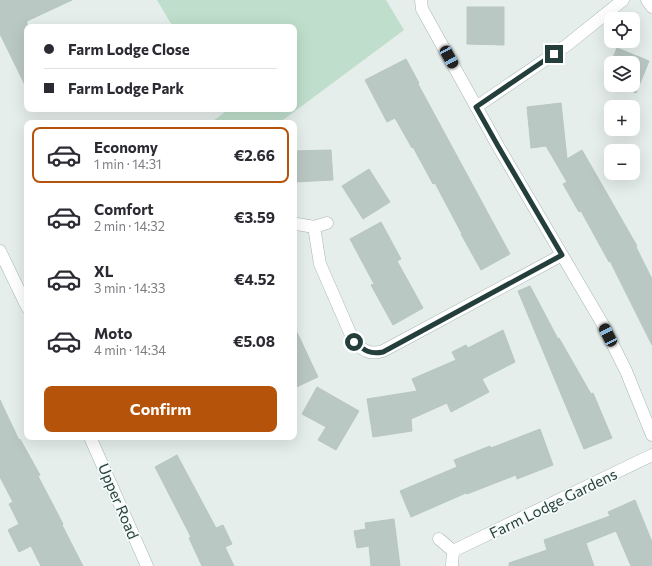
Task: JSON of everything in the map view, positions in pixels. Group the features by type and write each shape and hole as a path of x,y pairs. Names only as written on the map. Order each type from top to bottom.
{"street":[{"path":"421,0 422,9 476,107 602,323 626,371 652,435"},
{"path":"476,107 566,45 623,0"},
{"path":"647,0 652,7"},
{"path":"297,224 314,228 327,222"},
{"path":"314,228 320,264 354,342 364,350 375,354 383,352 562,255"},
{"path":"0,251 24,300"},
{"name":"Upper Road","path":"91,440 147,566"},
{"name":"Farm Lodge Gardens","path":"453,551 652,456"},
{"path":"439,539 453,551 452,566"}],"green space":[{"path":"157,0 386,0 404,30 297,110 297,24 171,24"},
{"path":"294,112 283,120 214,120 224,113"}],"building":[{"path":"0,0 72,0 27,21 27,24 24,24 24,83 0,34"},
{"path":"467,7 504,7 504,45 467,44"},
{"path":"617,48 637,56 614,56"},
{"path":"640,57 649,61 640,83"},
{"path":"406,59 510,254 481,270 435,183 433,184 395,118 387,122 365,80"},
{"path":"561,103 567,159 582,150 637,246 636,247 652,279 652,345 610,261 609,262 581,211 579,212 563,184 567,182 546,146 531,148 527,107"},
{"path":"331,150 333,180 297,182 297,151"},
{"path":"369,169 390,202 363,219 342,186"},
{"path":"381,222 401,259 397,261 423,308 393,325 371,285 374,284 350,239"},
{"path":"530,286 558,339 559,338 591,394 593,393 612,438 584,449 518,291"},
{"path":"503,330 515,362 482,379 489,392 451,412 447,403 411,419 412,431 373,437 367,399 417,391 412,379 456,360 452,352 466,345 468,348"},
{"path":"297,332 318,377 297,387"},
{"path":"317,387 359,411 336,450 318,440 326,427 302,414"},
{"path":"0,400 19,440 20,439 40,475 38,476 83,566 41,566 31,546 19,552 8,530 19,524 9,504 13,502 0,477"},
{"path":"540,429 553,465 517,479 516,475 467,494 466,493 411,517 400,491 457,467 454,460 490,446 491,448"},
{"path":"177,455 216,528 223,525 232,544 225,547 234,566 202,566 189,538 191,537 155,467"},
{"path":"635,500 652,542 652,566 631,566 616,531 586,543 594,566 509,566 509,563 547,550 544,540 610,516 608,512"},
{"path":"394,519 400,566 371,566 369,546 357,548 354,531 366,529 365,523"}],"route":[{"path":"354,342 364,350 375,354 383,352 562,255 476,107 554,54"}]}
